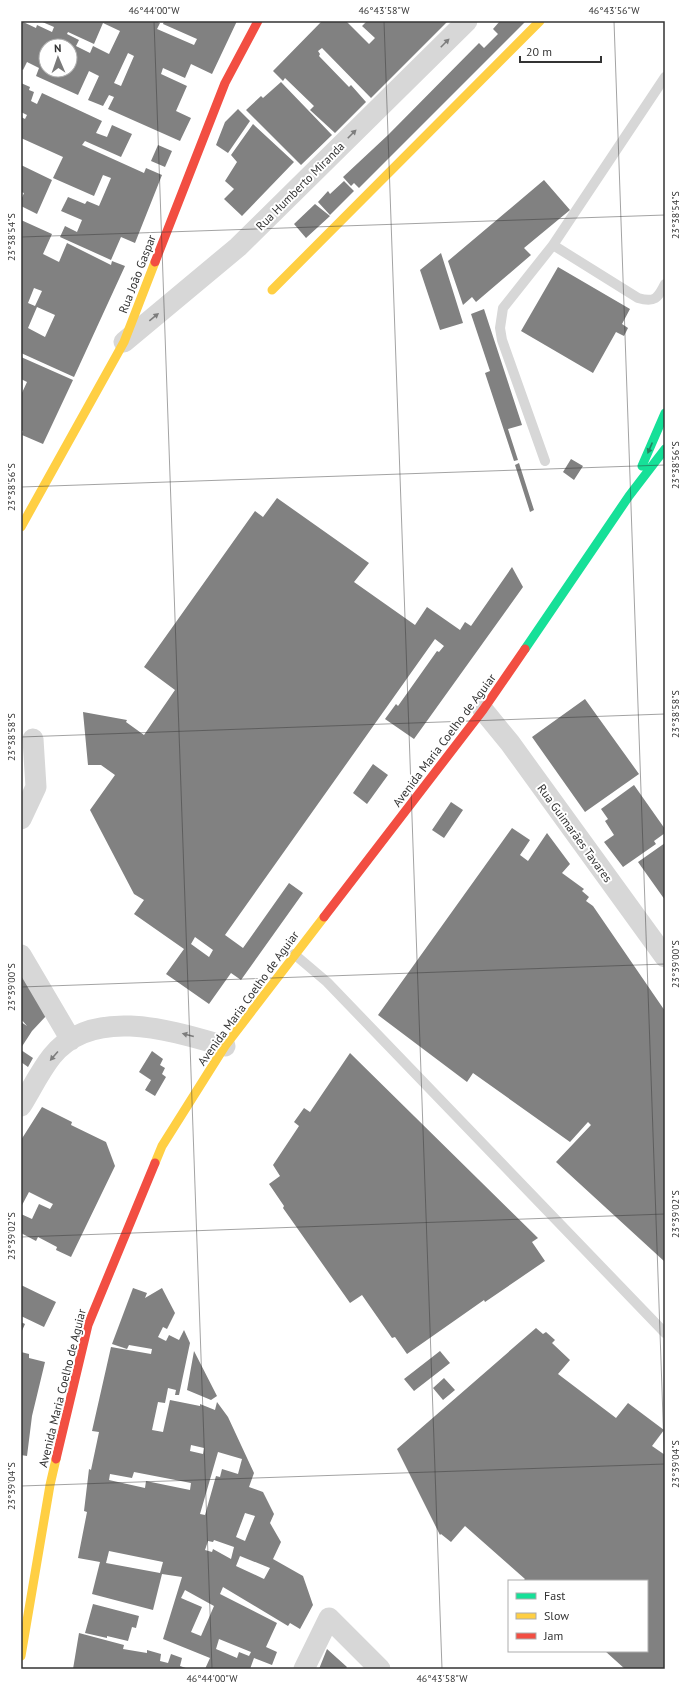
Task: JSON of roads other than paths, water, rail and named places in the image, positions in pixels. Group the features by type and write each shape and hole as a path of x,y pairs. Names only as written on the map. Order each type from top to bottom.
{"main road":[{"name":"Rua João Gaspar","path":"21,527 124,342 226,83 258,21"},
{"path":"272,290 540,21"},
{"name":"Avenida Maria Coelho de Aguiar","path":"629,496 665,413"},
{"name":"Avenida Maria Coelho de Aguiar","path":"21,1656 50,1485 88,1325 133,1213 162,1146 225,1046 294,954 484,710 629,496 665,449"}],"street":[{"name":"Rua Humberto Miranda","path":"124,342 238,247 467,21"},
{"name":"Rua Guimarães Tavares","path":"484,710 665,957"},
{"path":"21,819 36,787 33,739"},
{"path":"21,955 71,1040"},
{"path":"21,1106 53,1056 71,1040 110,1026 140,1027 173,1031 225,1046"},
{"path":"304,1669 329,1618 380,1669"}],"lane":[{"path":"545,461 506,355 500,328 503,308 553,245 665,77"},
{"path":"553,245 638,298 648,301 655,299 660,294 665,284"},
{"path":"294,954 327,982 665,1333"}]}
